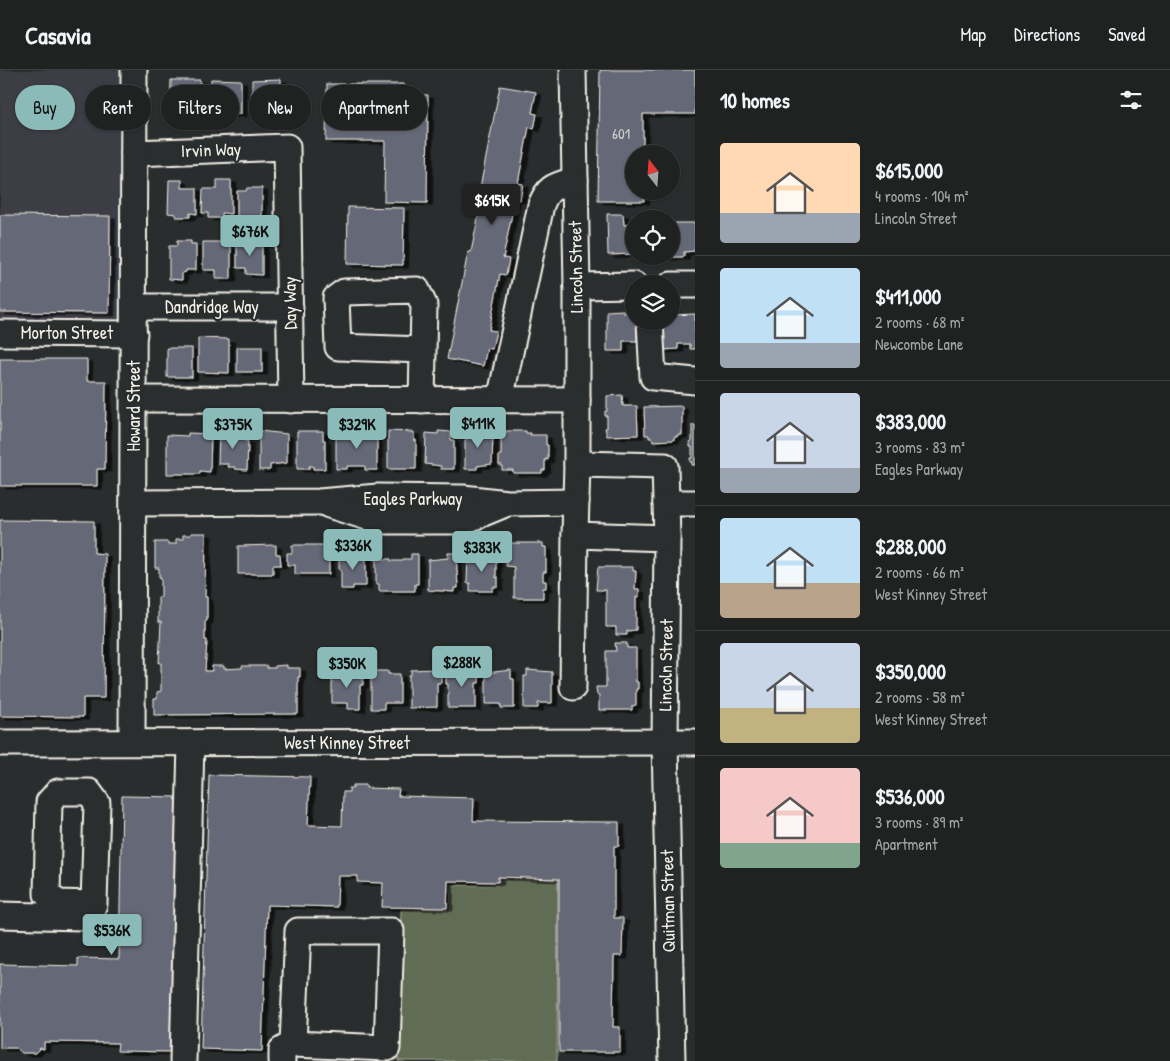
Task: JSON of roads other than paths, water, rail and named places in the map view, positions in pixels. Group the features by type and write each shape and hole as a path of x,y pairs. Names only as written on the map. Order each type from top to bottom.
{"street":[{"name":"Howard Street","path":"132,742 134,70"},
{"name":"Lincoln Street","path":"573,70 577,286 577,464 573,687"},
{"name":"Irvin Way","path":"134,153 288,147"},
{"name":"Day Way","path":"288,147 291,400"},
{"path":"500,400 541,205 546,193 555,186 575,180"},
{"path":"577,286 625,285"},
{"path":"680,285 695,285"},
{"name":"Dandridge Way","path":"134,307 290,307"},
{"path":"651,330 654,377 695,381"},
{"name":"Morton Street","path":"0,333 134,334"},
{"path":"422,400 423,350"},
{"path":"134,399 577,400"},
{"name":"Lincoln Street","path":"577,464 665,466 667,538 664,742"},
{"name":"Eagles Parkway","path":"134,503 319,502 380,521 464,521 508,503 576,502"},
{"path":"666,503 695,503"},
{"path":"575,535 667,538"},
{"name":"West Kinney Street","path":"0,742 695,742"},
{"name":"Quitman Street","path":"664,742 672,1061"},
{"path":"183,1061 191,743"},
{"path":"0,915 82,917 90,914 94,904"},
{"path":"298,932 391,932 387,1048 287,1052 298,932"}]}
